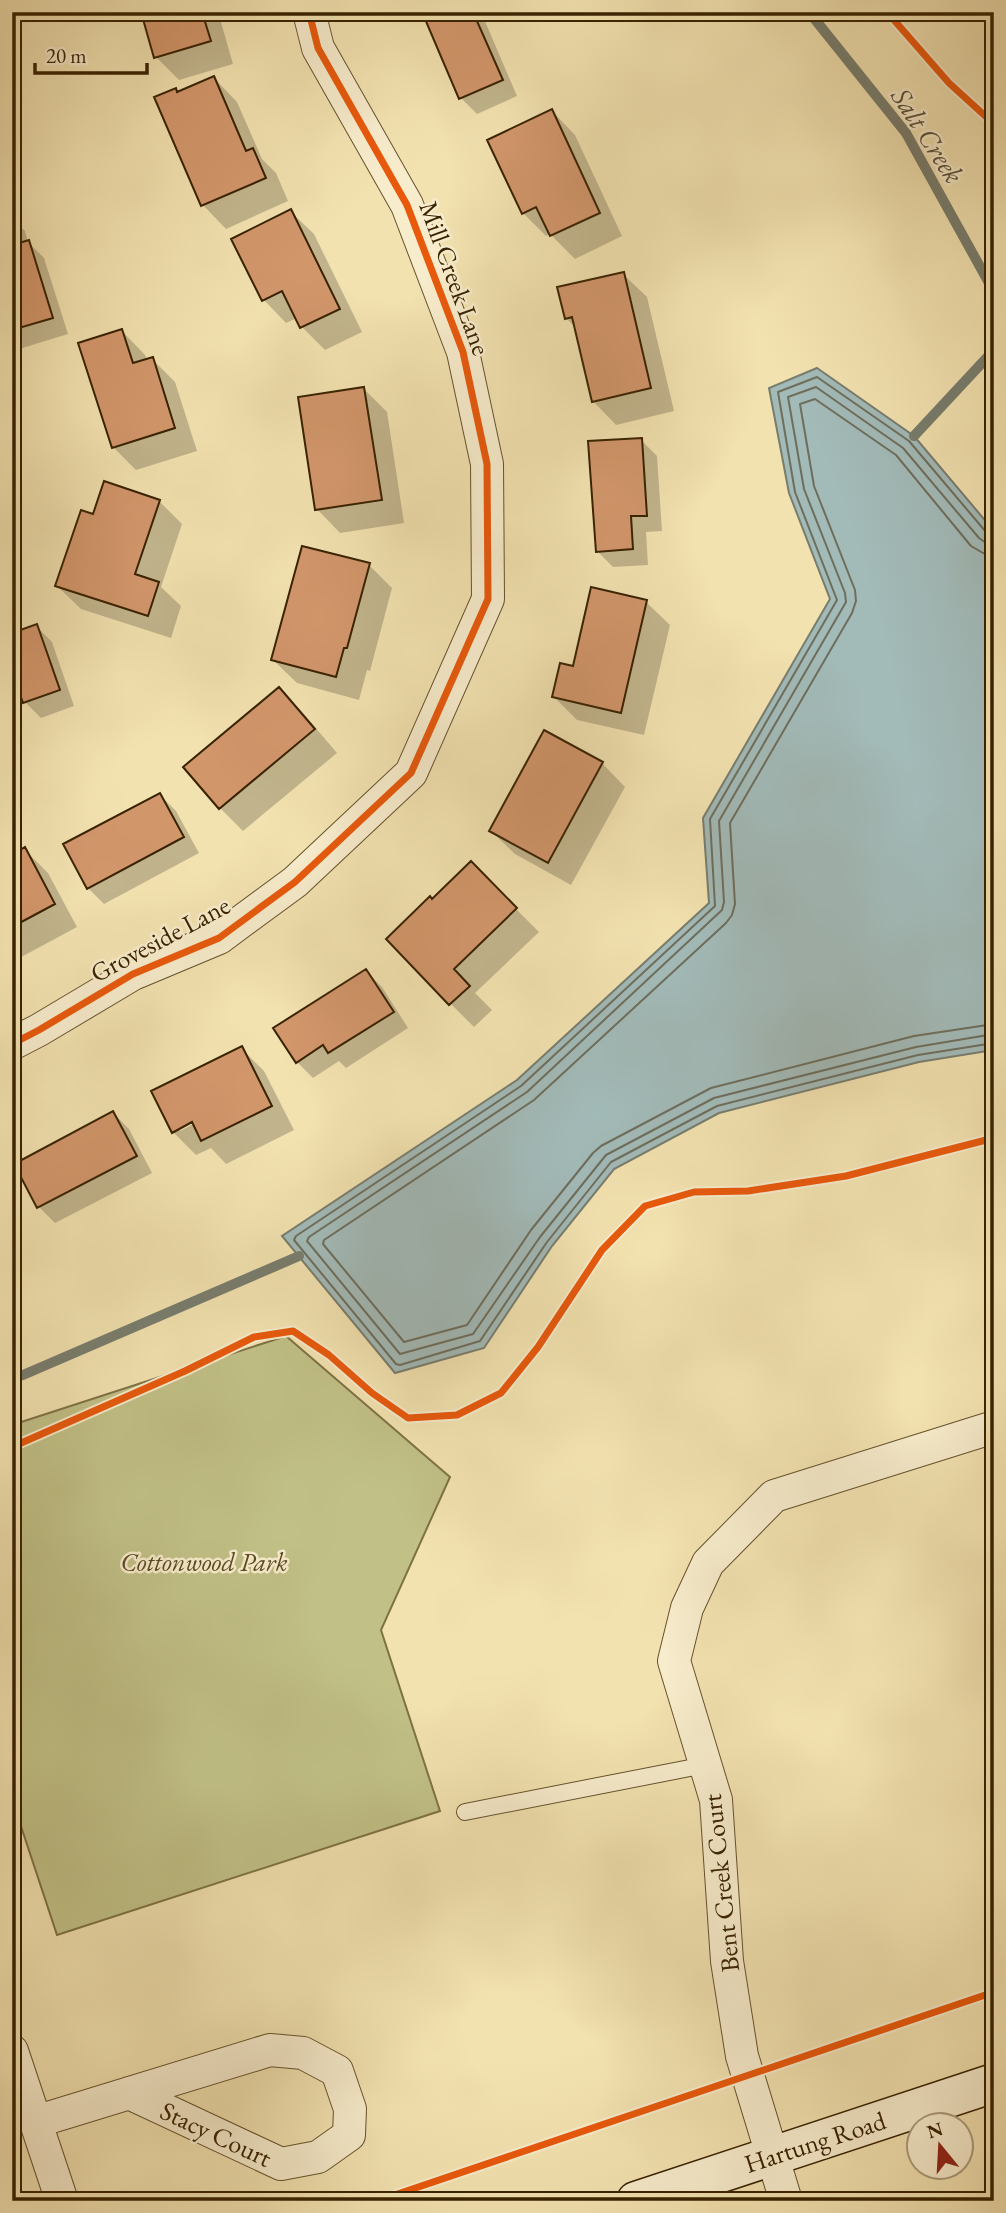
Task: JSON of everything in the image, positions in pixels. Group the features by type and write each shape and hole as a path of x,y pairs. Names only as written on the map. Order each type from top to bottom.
{"street":[{"name":"Mill Creek Lane","path":"309,12 318,48 407,205 463,352 488,464 488,599 411,773"},
{"name":"Groveside Lane","path":"12,1044 133,974 219,938 295,882 411,773"},
{"name":"Bent Creek Court","path":"786,2201 742,2056 727,1961 716,1800 674,1661 687,1608 708,1563 775,1496 994,1427"},
{"name":"Stacy Court","path":"36,2122 130,2093 270,2050 303,2053 337,2071 351,2109 349,2135 318,2157 281,2164 130,2093"},
{"path":"12,2051 62,2201"},
{"name":"Hartung Road","path":"636,2201 994,2083"}],"lane":[{"path":"465,1812 705,1765"}],"green space":[{"name":"Cottonwood Park","path":"286,1336 450,1477 381,1630 440,1811 57,1935 12,1799 12,1425"}],"water":[{"path":"817,368 914,436 994,531 994,1050 919,1062 719,1113 614,1169 552,1246 484,1348 395,1373 282,1236 517,1080 709,903 703,818 830,599 789,493 769,388"}],"building":[{"path":"141,12 202,12 211,41 154,58"},
{"path":"422,12 473,12 503,80 459,99"},
{"path":"214,76 246,151 253,148 266,178 201,206 154,97 176,88 177,92"},
{"path":"552,109 600,213 550,236 536,207 522,214 487,140"},
{"path":"291,209 340,309 300,328 282,291 262,301 231,239"},
{"path":"12,223 19,243 29,240 53,318 12,330"},
{"path":"624,272 651,388 592,402 572,317 565,319 557,287"},
{"path":"122,329 133,363 153,357 175,428 112,448 78,343"},
{"path":"364,387 382,500 315,510 298,397"},
{"path":"642,438 647,516 631,516 633,549 596,552 588,441"},
{"path":"104,481 160,500 135,574 159,582 148,616 55,586 81,510 93,514"},
{"path":"302,546 370,563 347,648 344,648 336,677 271,660"},
{"path":"591,587 647,600 621,713 552,697 560,663 573,666"},
{"path":"37,624 60,690 23,703 17,686 12,687 12,633"},
{"path":"279,687 315,729 219,809 183,767"},
{"path":"544,730 603,762 548,863 489,831"},
{"path":"160,793 184,837 87,889 63,844"},
{"path":"25,847 55,904 12,927 12,855"},
{"path":"471,861 517,908 454,969 470,986 449,1005 386,939"},
{"path":"366,969 394,1012 328,1053 323,1045 296,1063 273,1028"},
{"path":"242,1046 272,1106 201,1141 192,1122 172,1133 151,1091"},
{"path":"113,1111 137,1156 37,1208 14,1164"}],"waterway":[{"name":"Salt Creek","path":"809,12 906,133 994,292"},
{"path":"914,436 994,350"},
{"path":"12,1378 299,1256"}],"cycle path":[{"path":"12,1044 133,974 219,938 295,882 411,773 488,599 487,464 463,352 407,205 318,48 309,12"},
{"path":"887,12 949,83 994,124"},
{"path":"12,1447 185,1371 254,1337 293,1331 329,1355 372,1393 408,1418 457,1415 501,1393 538,1347 602,1250 645,1206 694,1192 748,1191 846,1176 994,1138"},
{"path":"377,2201 994,1992"}]}
